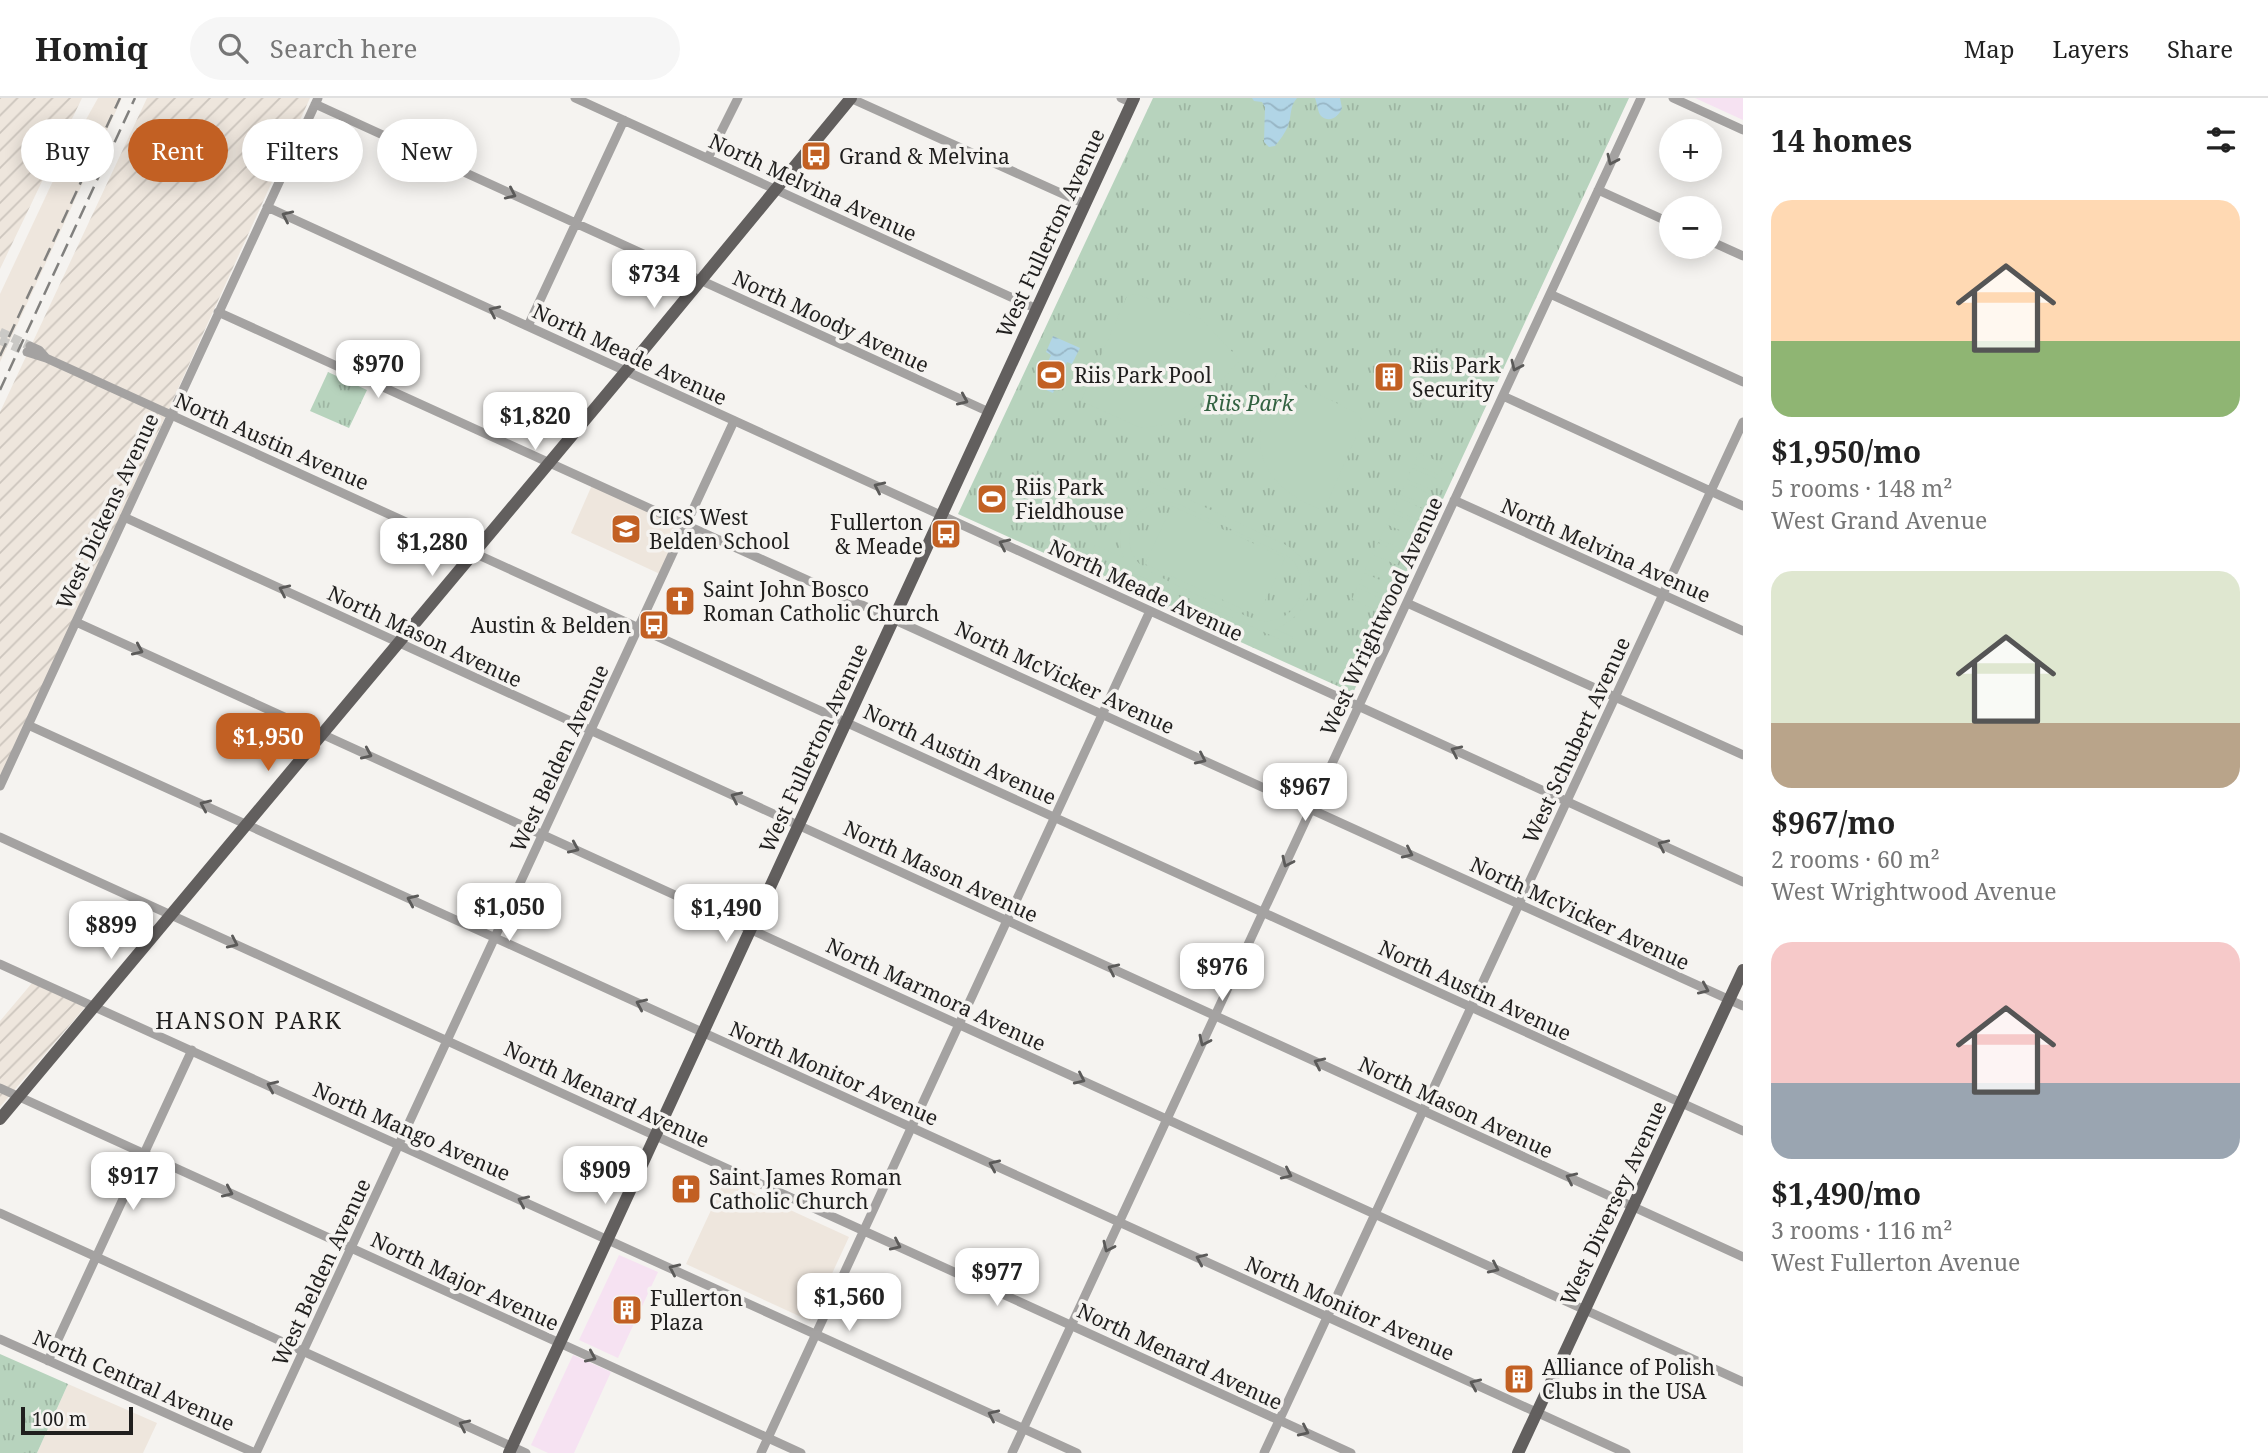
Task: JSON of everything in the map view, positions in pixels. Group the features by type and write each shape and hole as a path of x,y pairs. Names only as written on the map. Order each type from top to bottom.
{"main road":[{"path":"0,1119 626,371 850,98"},
{"name":"West Fullerton Avenue","path":"511,1450 1037,309 1129,100"},
{"name":"West Diversey Avenue","path":"1518,1453 1743,970"}],"street":[{"name":"North Melvina Avenue","path":"575,98 1037,309"},
{"path":"708,158 738,98"},
{"path":"850,98 1085,204"},
{"name":"West Wrightwood Avenue","path":"1012,1453 1641,98"},
{"path":"1673,98 1743,130"},
{"name":"West Dickens Avenue","path":"0,786 316,101"},
{"name":"North Moody Avenue","path":"316,101 989,412"},
{"path":"528,326 624,120"},
{"path":"1598,190 1659,218"},
{"name":"North Meade Avenue","path":"267,207 1743,882"},
{"path":"1722,246 1743,256"},
{"path":"1550,294 1743,382"},
{"name":"North McVicker Avenue","path":"218,312 1743,1006"},
{"name":"North Austin Avenue","path":"28,349 39,350 47,358 1743,1132"},
{"path":"1503,396 1743,506"},
{"name":"West Belden Avenue","path":"256,1453 734,421"},
{"name":"West Schubert Avenue","path":"1264,1453 1743,422"},
{"name":"North Melvina Avenue","path":"1454,500 1743,631"},
{"name":"North Mason Avenue","path":"124,517 1743,1257"},
{"path":"1407,603 1743,755"},
{"path":"761,1453 1150,611"},
{"name":"North Marmora Avenue","path":"76,622 1743,1382"},
{"name":"North Monitor Avenue","path":"28,725 1626,1453"},
{"name":"North Menard Avenue","path":"0,837 1351,1453"},
{"name":"North Mango Avenue","path":"0,964 1077,1453"},
{"path":"48,1361 192,1050"},
{"name":"North Major Avenue","path":"0,1088 801,1453"},
{"path":"0,1213 511,1450 526,1453"},
{"name":"North Central Avenue","path":"0,1339 256,1453"}],"shaded area":[{"path":"0,98 82,98 72,119 21,119 21,182 42,182 0,269"},
{"path":"98,98 122,98 112,119 86,119"},
{"path":"147,98 310,98 300,119 242,119 242,182 272,182 0,781 0,412 108,182 114,182 114,168 128,139 128,182 228,182 228,119 137,119"},
{"path":"1695,98 1743,98 1743,120"},
{"path":"52,182 83,182 0,362 0,294"},
{"name":"CICS West Belden School","path":"592,485 682,526 660,574 571,533"},
{"path":"32,983 85,1007 0,1107 0,1021"},
{"path":"725,1180 849,1237 810,1321 686,1264"},
{"name":"Fullerton Plaza","path":"619,1255 658,1272 618,1358 579,1340"},
{"path":"573,1355 611,1372 574,1453 548,1453 531,1445"},
{"path":"68,1384 157,1423 143,1453 37,1453"}],"green space":[{"name":"Riis Park","path":"1153,98 1629,98 1353,693 958,514"},
{"path":"1137,294 1201,319 1240,360 1200,404 1170,424 1141,428 1081,401 1127,296"},
{"path":"328,372 367,390 349,428 310,411"},
{"path":"1277,373 1360,415 1362,422 1324,511 1300,500 1282,487 1269,472 1262,456 1262,418"},
{"path":"1419,453 1444,464 1439,475 1414,464"},
{"path":"1412,468 1437,479 1432,490 1407,479"},
{"path":"1140,477 1284,544 1297,553 1305,564 1310,589 1299,612 1275,629 1293,637 1290,644 1091,554 1095,545 1124,558 1120,537 1124,519 1136,504 1154,493 1137,485","holes":["1159,502 1181,505 1291,558 1301,580 1301,592 1291,611 1270,621 1257,620 1174,584 1137,561 1129,539 1137,516 1145,508"]},
{"path":"1406,483 1430,494 1425,505 1400,494"},
{"path":"1399,498 1423,509 1418,520 1394,509"},
{"path":"1172,506 1285,558 1258,616 1145,564"},
{"path":"1392,513 1416,524 1411,535 1386,524"},
{"path":"1385,527 1409,539 1404,550 1379,539"},
{"path":"1378,543 1402,554 1397,565 1372,554"},
{"path":"1371,557 1395,569 1390,580 1365,569"},
{"path":"1364,573 1389,584 1383,595 1359,584"},
{"path":"1357,587 1382,599 1376,610 1352,599"},
{"path":"0,1354 68,1384 37,1453 0,1453"}],"water":[{"path":"1252,98 1297,98 1285,131 1275,146 1269,147 1264,142 1265,107 1262,102"},
{"path":"1315,98 1340,98 1342,108 1339,114 1334,118 1324,118 1320,115"},
{"name":"Riis Park Pool","path":"1053,336 1080,348 1072,364 1067,362 1053,393 1037,386 1051,355 1046,352"}],"tunnel":[{"path":"0,332 30,346"},
{"path":"0,340 27,352"}],"railway":[{"path":"0,356 120,98"},
{"path":"0,390 135,98"}],"place":[{"name":"Grand & Melvina","path":"816,156"},
{"name":"Riis Park Pool","path":"1051,375"},
{"name":"Riis Park Security","path":"1389,377"},
{"name":"Riis Park Fieldhouse","path":"992,499"},
{"name":"CICS West Belden School","path":"626,529"},
{"name":"Fullerton & Meade","path":"946,534"},
{"name":"Saint John Bosco Roman Catholic Church","path":"680,601"},
{"name":"Austin & Belden","path":"654,625"},
{"name":"Saint James Roman Catholic Church","path":"686,1189"},
{"name":"Fullerton Plaza","path":"627,1310"},
{"name":"Alliance of Polish Clubs in the USA","path":"1519,1379"}],"district":[{"name":"HANSON PARK","path":"249,1020"}]}
